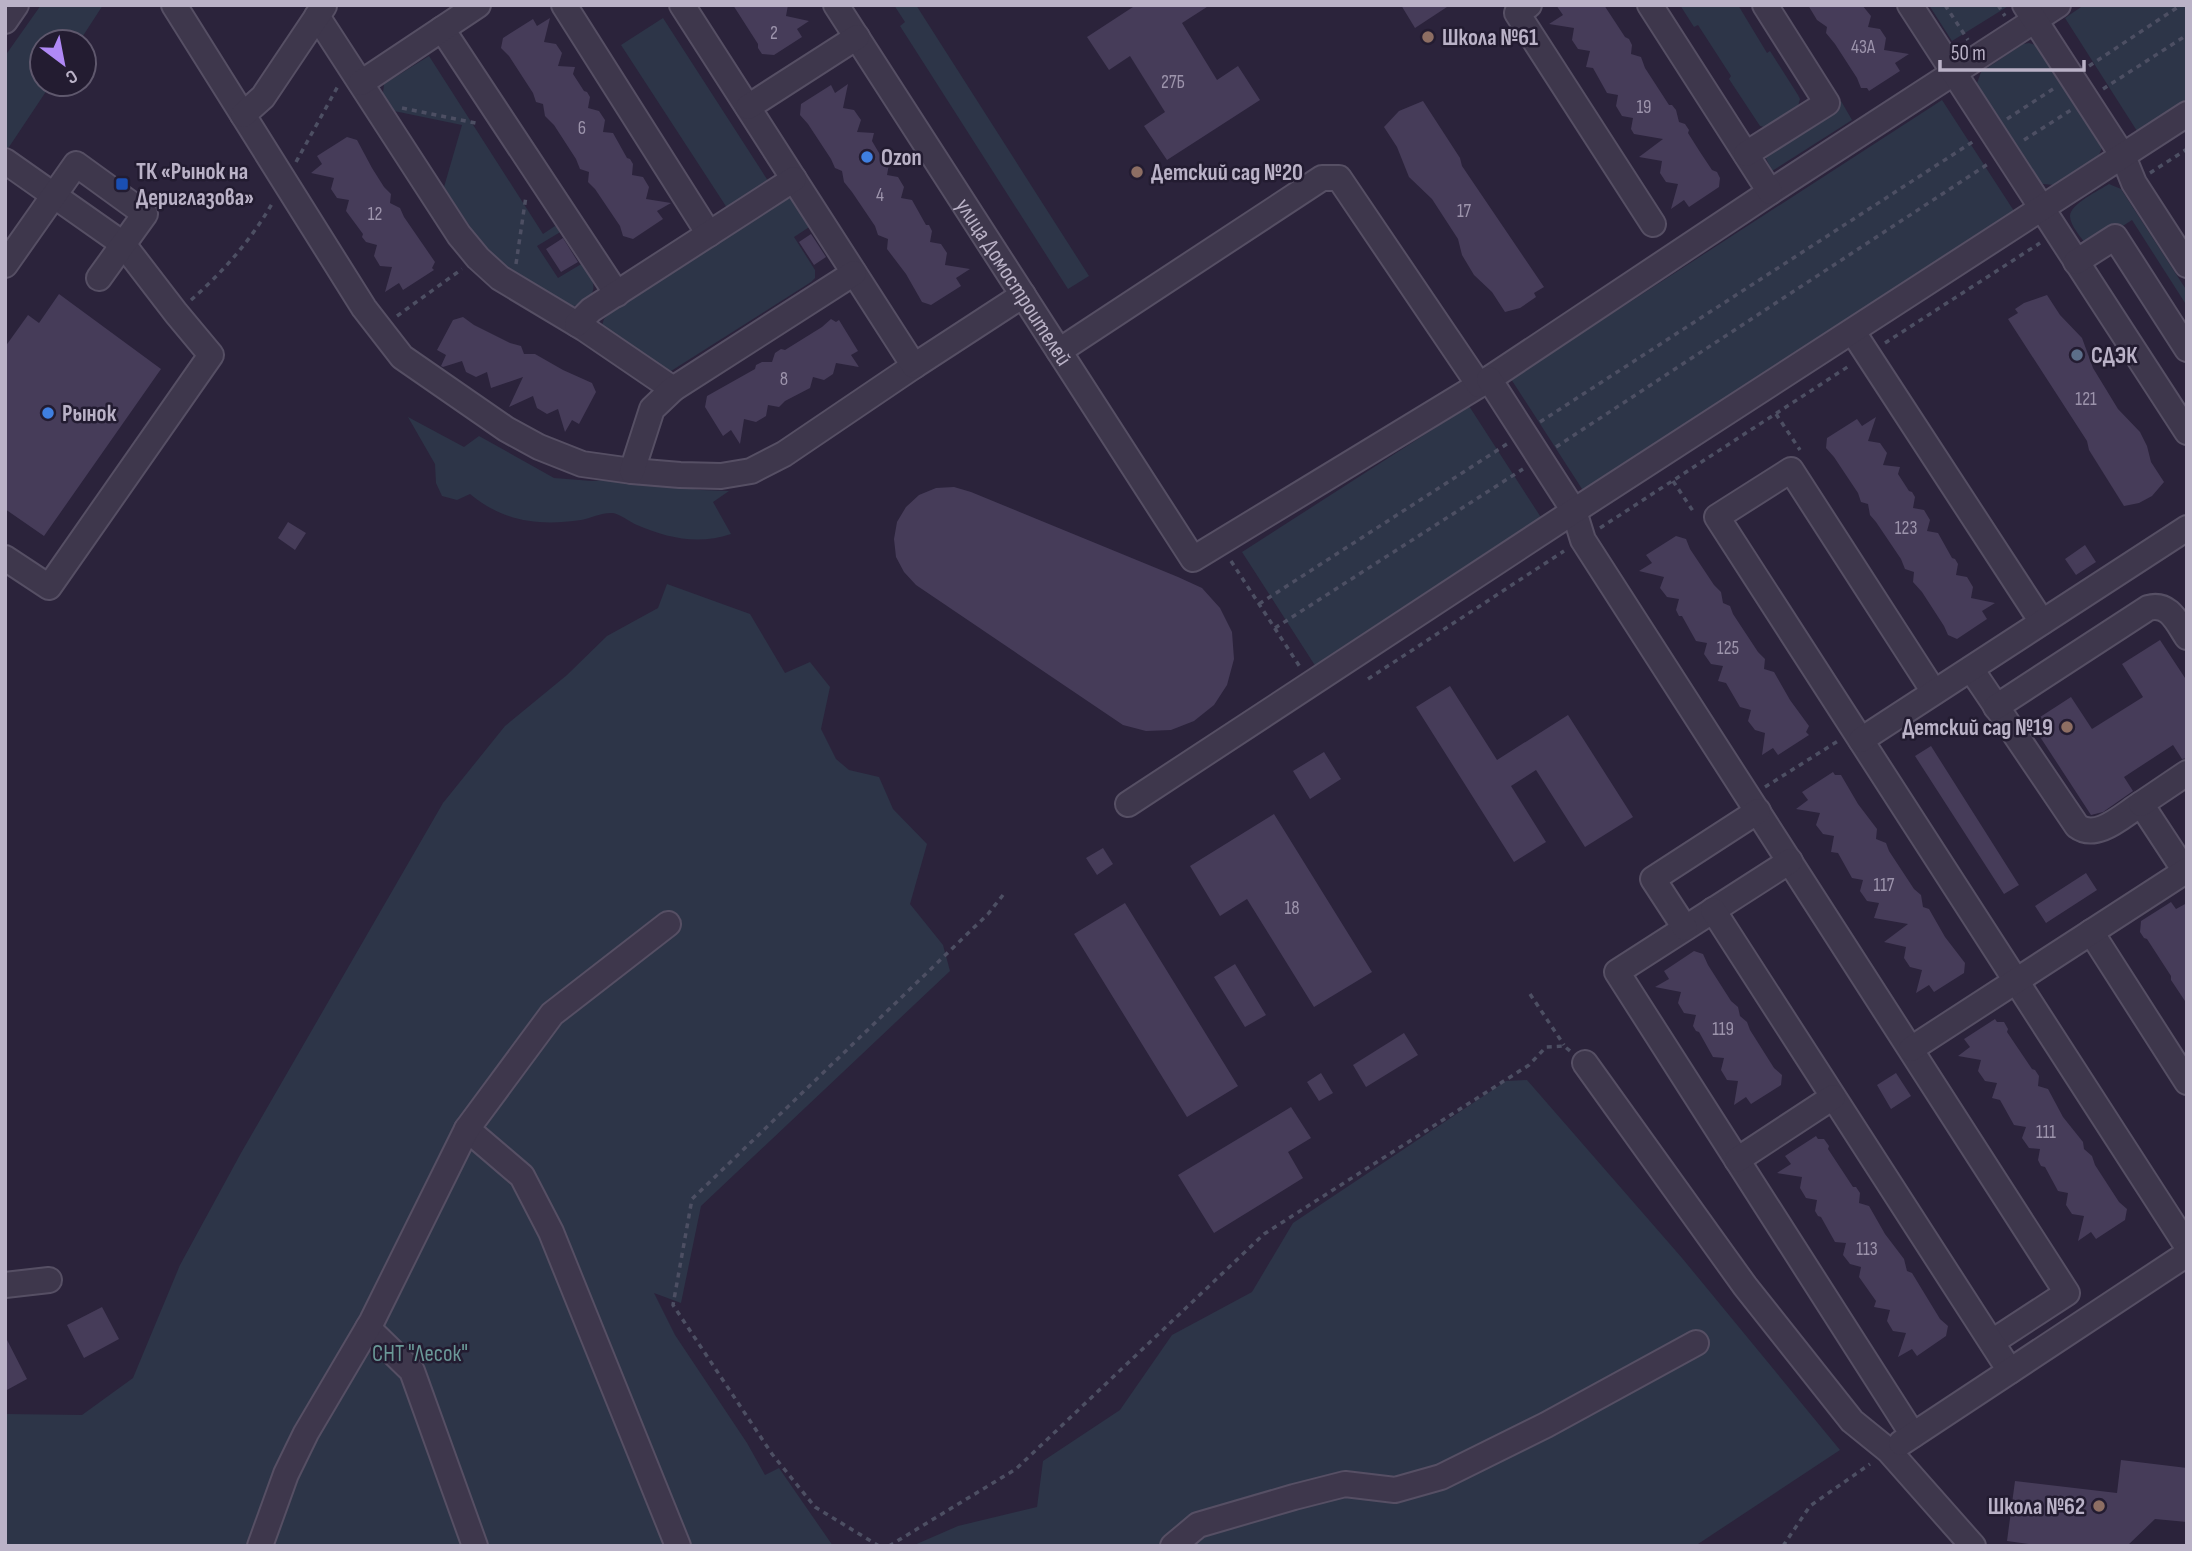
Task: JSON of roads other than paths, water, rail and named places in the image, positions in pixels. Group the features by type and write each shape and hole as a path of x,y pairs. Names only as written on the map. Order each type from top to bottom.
{"street":[{"path":"5,21 16,5"},
{"path":"174,5 364,308 402,357 506,429 539,447 582,464 680,475 721,476 751,471 784,454 1023,295"},
{"path":"367,92 442,29 478,5"},
{"path":"564,5 709,234"},
{"path":"682,5 914,366"},
{"name":"улица Домостроителей","path":"836,5 1193,558 1484,382"},
{"path":"1529,5 1517,13 1653,224"},
{"path":"1650,5 1770,191"},
{"path":"1746,154 1826,103 1765,5"},
{"path":"1910,5 2187,432"},
{"path":"1484,382 1770,191 1979,57 2030,13 2059,5"},
{"path":"243,115 262,96 321,11 367,92 459,234 478,258 500,278 577,324 673,389"},
{"path":"2030,13 2123,156 2134,183 2187,265"},
{"path":"442,29 617,294"},
{"path":"748,107 856,37"},
{"path":"1128,804 2187,114"},
{"path":"5,162 123,244 211,355 49,587 5,558"},
{"path":"5,265 76,163 145,214 99,278"},
{"path":"1059,351 1322,178 1339,178 1484,382 1524,433 1574,511 1583,540 2067,1293 1992,1342"},
{"path":"577,324 592,310 794,179"},
{"path":"2076,262 2115,237 2187,349"},
{"path":"632,471 652,409 673,389 855,273"},
{"path":"1853,332 2042,622"},
{"path":"1934,692 1791,470 1717,517 2016,981 2182,1229"},
{"path":"1858,735 1934,692 2187,528"},
{"path":"1996,707 2148,608 2160,606 2169,611 2187,637"},
{"path":"1970,668 2082,830 2095,831 2187,773"},
{"path":"1685,928 1653,879 1753,804"},
{"path":"1911,1049 2186,871 2140,804"},
{"path":"1790,861 1617,972 1913,1435"},
{"path":"1713,910 2010,1371"},
{"path":"260,1546 291,1464 306,1433 368,1328 467,1129 552,1014 668,924"},
{"path":"2091,932 2187,1082"},
{"path":"1585,1063 1745,1286 1852,1421 1889,1451 1973,1546"},
{"path":"1737,1160 1833,1097"},
{"path":"467,1129 522,1176 551,1231 678,1546"},
{"path":"1889,1451 2187,1254"},
{"path":"5,1285 49,1280"},
{"path":"368,1328 412,1371 475,1546"},
{"path":"1173,1546 1198,1525 1294,1497 1345,1484 1395,1490 1441,1477 1559,1418 1696,1343"}],"place":[{"name":"Школа №61","path":"1428,37"},
{"name":"Ozon","path":"867,157"},
{"name":"Детский сад №20","path":"1137,172"},
{"name":"ТК «Рынок на Дериглазова»","path":"122,184"},
{"name":"СДЭК","path":"2077,355"},
{"name":"Рынок","path":"48,413"},
{"name":"Детский сад №19","path":"2067,727"},
{"name":"Школа №62","path":"2099,1506"}],"park label":[{"name":"СНТ \"Лесок\"","path":"420,1353"}]}
